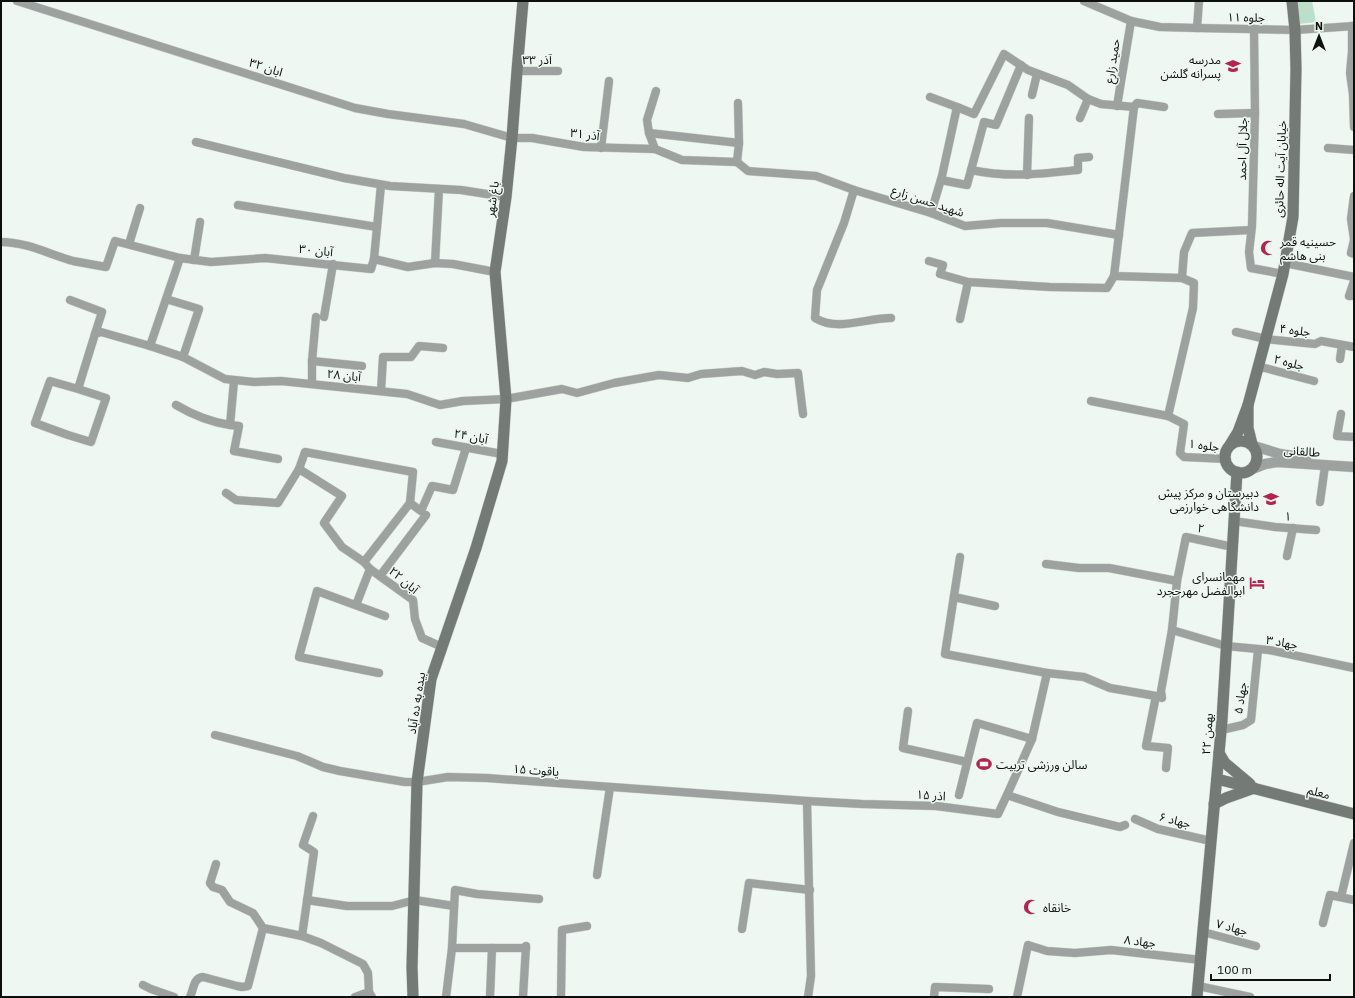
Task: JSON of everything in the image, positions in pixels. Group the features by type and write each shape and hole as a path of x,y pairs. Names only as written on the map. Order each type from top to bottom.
{"main road":[{"name":"باغ شهر","path":"506,399 495,272 506,197 523,1"},
{"name":"خیابان آیت اله حائری","path":"1248,405 1284,268 1293,217 1296,69 1292,1"},
{"name":"بیده به ده آباد","path":"413,997 417,782 431,678 476,548 502,461 506,399"},
{"path":"1248,405 1248,428 1256,451 1257,462 1250,470 1246,472 1237,472 1231,468 1226,460 1226,454 1238,432 1248,405"},
{"path":"1230,445 1240,441 1245,441 1253,445"},
{"name":"۲۲ بهمن","path":"1198,991 1221,730 1237,472"},
{"path":"1214,804 1252,786 1225,763 1219,753"},
{"name":"معلم","path":"1217,776 1354,814"}],"street":[{"name":"ابان ۳۲","path":"17,1 355,108 464,124 512,138"},
{"path":"1084,1 1131,21 1160,27 1197,28 1199,1"},
{"name":"حمید زارع","path":"1117,106 1131,21"},
{"path":"1353,26 1350,73 1353,94 1354,127"},
{"name":"جلوه ۱۱","path":"1197,28 1294,30 1353,26"},
{"name":"جلال آل احمد","path":"1254,30 1255,113 1252,230 1249,252 1251,268 1284,268"},
{"path":"930,98 974,114 1004,54 1028,70 1068,85 1088,98 1101,104 1134,107"},
{"path":"941,180 967,185 984,122 996,125 1021,65"},
{"name":"آذر ۳۳","path":"516,71 558,71"},
{"path":"1032,95 1038,74"},
{"path":"601,148 609,81"},
{"path":"656,91 647,120 649,133 655,149 682,160 736,162 739,144 738,103"},
{"path":"1080,118 1088,98"},
{"path":"929,261 943,265 940,274 968,282 1050,287 1107,288 1114,276 1134,107 1137,103 1164,107"},
{"path":"931,213 941,180 957,107"},
{"path":"1218,114 1255,113"},
{"path":"1027,175 1029,118"},
{"path":"649,133 739,144"},
{"name":"آذر ۳۱","path":"512,138 532,138 584,147 655,149"},
{"path":"196,142 344,178 381,185 461,190 506,197"},
{"path":"1328,148 1354,150"},
{"path":"971,170 1015,175 1078,170 1078,158 1089,157"},
{"name":"شهید حسن زارع","path":"736,162 748,171 816,176 854,190 931,213 965,226 1000,223 1047,222 1119,235"},
{"path":"381,185 374,259 408,267 435,263 454,264 495,272"},
{"path":"435,263 439,189"},
{"path":"854,190 844,223 817,290 815,318 823,323 843,325 890,318"},
{"path":"1354,196 1351,219 1354,239 1351,253 1354,254"},
{"path":"238,205 377,227"},
{"path":"1,242 10,242 41,249 72,260 106,267 116,241 129,244 140,208"},
{"path":"194,260 200,222"},
{"path":"1182,278 1184,252 1192,233 1252,230"},
{"name":"آبان ۳۰","path":"129,244 180,258 211,262 265,258 371,269 374,259"},
{"path":"150,346 180,258"},
{"path":"312,384 312,361 320,317 333,264"},
{"path":"1284,268 1354,277"},
{"path":"1091,401 1168,416 1193,308 1194,283 1182,278 1114,276"},
{"path":"1354,281 1349,296 1352,296 1354,290"},
{"path":"960,319 968,282"},
{"path":"166,299 199,309 183,357"},
{"path":"70,300 102,312 78,389"},
{"name":"آبان ۲۸","path":"95,334 101,332 183,357 225,379 234,381 281,381 407,394 440,405 463,401 506,399 562,389 577,394 614,383 659,375 688,378 701,374 742,371 755,375 764,372 777,374 798,373 803,414"},
{"name":"جلوه ۴","path":"1236,332 1266,339 1315,344 1321,341 1354,347"},
{"path":"1340,359 1342,345"},
{"path":"381,391 383,357 411,357 419,346 443,348"},
{"path":"312,361 362,366"},
{"name":"جلوه ۲","path":"1257,368 1265,368 1314,381"},
{"path":"50,381 78,389 106,398 91,442 35,423 50,381"},
{"path":"230,425 234,381"},
{"path":"176,405 190,413 216,423 239,426 234,451 278,459"},
{"path":"1341,414 1337,436 1354,437"},
{"name":"جلوه ۱","path":"1168,416 1184,424 1180,453 1184,457 1226,460"},
{"name":"آبان ۲۴","path":"436,442 502,454"},
{"name":"طالقانی","path":"1253,445 1280,454 1314,460 1354,462"},
{"path":"410,503 421,511 432,486 453,490 466,448"},
{"path":"226,493 236,500 278,503 300,469 305,452 413,472 410,503 364,562 342,547 324,523 342,496 300,469"},
{"name":"طالقانی","path":"1250,470 1265,464 1277,462 1354,468"},
{"path":"1320,502 1325,466"},
{"path":"380,576 426,515"},
{"name":"۱","path":"1234,521 1316,530"},
{"path":"1288,556 1293,528"},
{"name":"۲","path":"1177,581 1186,537 1233,547"},
{"path":"960,557 944,654 1047,673 1084,677 1110,688 1162,698 1161,691 1172,630 1177,581 1109,568 1079,568 1046,564"},
{"name":"آبان ۲۲","path":"364,562 370,569 413,600 415,619 422,638 442,647"},
{"path":"356,605 370,569"},
{"path":"379,673 299,657 316,591 385,616"},
{"path":"954,597 995,606"},
{"name":"جهاد ۳","path":"1172,630 1226,646 1269,650 1354,668"},
{"name":"جهاد ۵","path":"1221,730 1243,725 1251,720 1258,650"},
{"path":"1047,673 1032,739 1007,795 1076,817 1120,827 1125,824"},
{"path":"1156,696 1146,746 1168,748 1166,768"},
{"path":"908,711 902,748 967,762"},
{"path":"959,795 977,723 1032,739"},
{"name":"یاقوت ۱۵","path":"215,735 297,756 340,771 405,782 417,782 448,777 487,778 862,804"},
{"path":"597,875 610,787"},
{"name":"اذر ۱۵","path":"862,804 936,806 998,814 1007,795"},
{"path":"807,801 811,976 808,997"},
{"path":"302,936 314,852 303,845 313,816"},
{"name":"جهاد ۶","path":"1135,819 1158,829 1211,841"},
{"path":"1341,897 1354,843"},
{"path":"216,864 210,883 211,885 222,890 230,902 253,913 263,928 302,936 321,943 362,964 368,973 371,994 355,997"},
{"path":"742,929 748,883 810,890"},
{"path":"446,997 452,948 455,890 477,894 539,899"},
{"path":"1323,923 1330,895 1354,900"},
{"path":"307,900 347,906 392,906 414,900 454,906"},
{"path":"561,997 562,930 587,926"},
{"path":"190,997 195,982 200,977 242,987 248,986 263,928"},
{"name":"جهاد ۷","path":"1203,932 1256,946"},
{"name":"جهاد ۸","path":"1017,997 1028,945 1047,951 1075,953 1111,950 1201,960"},
{"path":"452,948 526,947 523,997"},
{"path":"490,997 492,948"},
{"path":"143,984 151,989 174,997"},
{"path":"934,997 935,987 989,989"},
{"path":"1198,991 1250,997"}],"green space":[{"path":"1297,1 1312,1 1316,22 1299,24"}],"place":[{"name":"مدرسه پسرانه گلشن","path":"1233,66"},
{"name":"حسینیه قمر بنی هاشم","path":"1268,248"},
{"name":"دبیرستان و مرکز پیش دانشگاهی خوارزمی","path":"1271,499"},
{"name":"مهمانسرای ابوالفضل مهرحجرد","path":"1257,583"},
{"name":"سالن ورزشی تربیت","path":"984,764"},
{"name":"خانقاه","path":"1031,907"}]}
